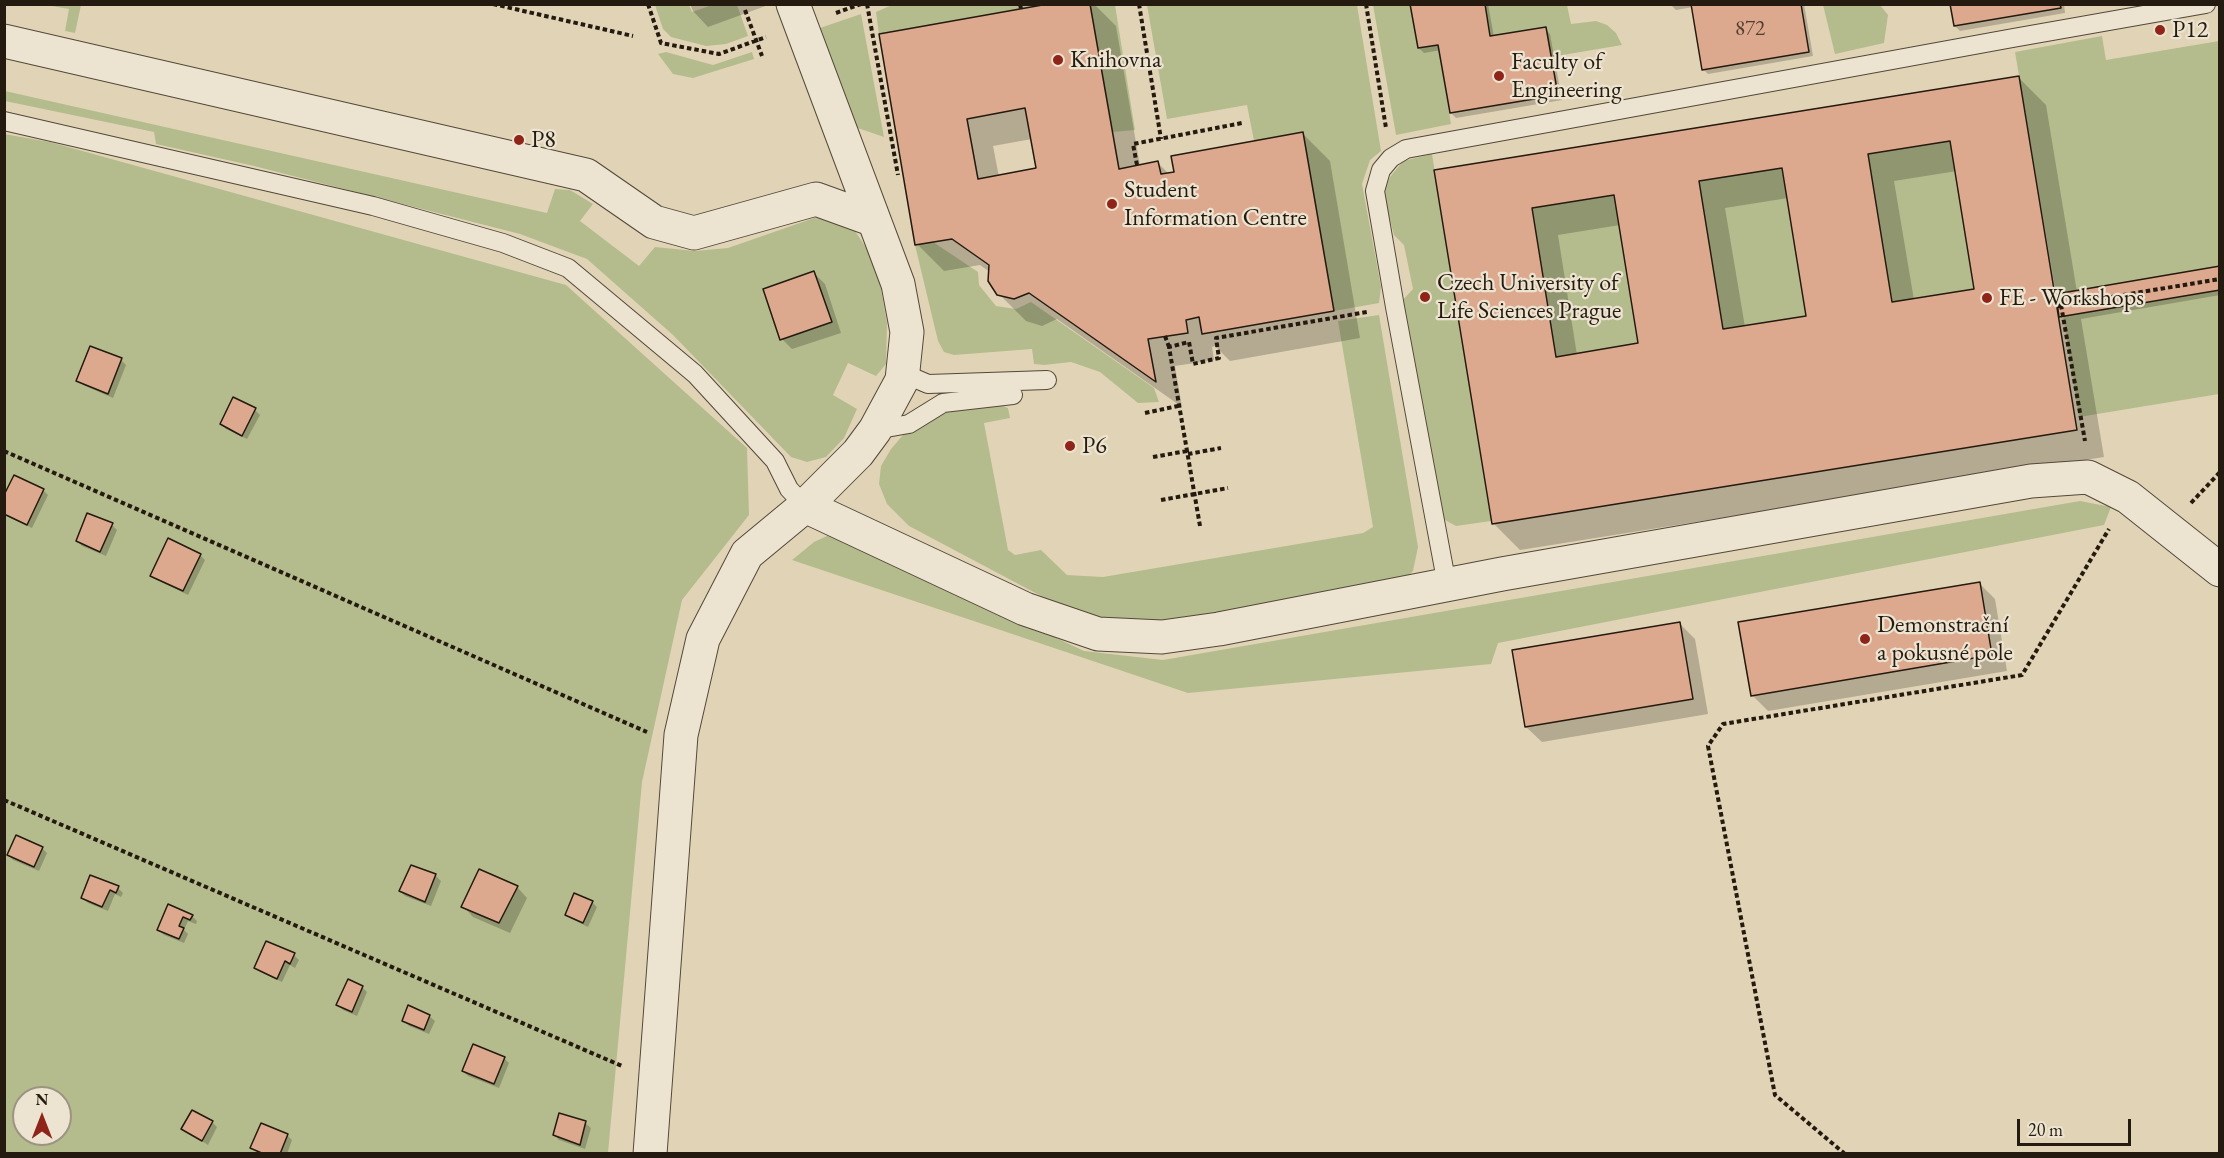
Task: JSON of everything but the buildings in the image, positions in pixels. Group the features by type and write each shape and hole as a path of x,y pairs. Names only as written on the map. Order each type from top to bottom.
{"street":[{"path":"650,1154 681,735 703,639 747,554 805,506 858,453 875,430 902,380 904,368 907,332 898,284 796,15"},
{"path":"4,41 586,175 654,222 694,233 816,199 874,220"},
{"path":"805,506 1025,609 1098,634 1162,637 1219,629 1447,585 2019,483 2088,477 2128,497 2220,570"}],"lane":[{"path":"1447,585 1375,190 1381,170 1391,158 1406,149 2206,4"},
{"path":"4,121 373,206 503,243 568,268 695,374 775,461 789,489 805,506"},
{"path":"904,368 914,378 928,384 1047,380"},
{"path":"875,430 909,424 943,403 1013,395"}],"path":[{"path":"493,4 633,36"},
{"path":"648,4 661,43 718,54 756,41 796,15 861,4"},
{"path":"867,4 899,181"},
{"path":"1139,4 1161,139"},
{"path":"1365,4 1391,158"},
{"path":"745,10 762,56"},
{"path":"1137,165 1133,144 1242,123"},
{"path":"2088,477 2084,439 2059,306 2220,279"},
{"path":"1169,347 1189,342 1193,364 1219,358 1216,338 1395,307"},
{"path":"1165,336 1169,347 1200,526"},
{"path":"1145,413 1178,406"},
{"path":"1153,457 1221,447"},
{"path":"4,451 652,734"},
{"path":"1161,500 1228,488"},
{"path":"1845,1154 1775,1095 1708,746 1723,724 2022,675 2128,497"},
{"path":"4,800 656,1081"}],"green space":[{"path":"894,4 1048,5 879,34 876,12"},
{"path":"46,5 81,5 75,33 65,31 69,9"},
{"path":"655,5 689,5 692,12 712,5 737,5 748,36 726,44 706,46 671,37 663,29"},
{"path":"1090,5 1115,5 1135,130 1112,132"},
{"path":"1147,5 1357,5 1381,151 1370,160 1362,184 1381,287 1379,303 1334,311 1303,133 1254,141 1247,105 1167,119"},
{"path":"1373,5 1410,5 1418,48 1438,45 1451,124 1396,135"},
{"path":"1485,5 1567,5 1571,24 1596,21 1607,25 1616,33 1622,45 1551,57 1490,36"},
{"path":"1823,5 1880,5 1888,15 1884,43 1835,54"},
{"path":"861,14 884,137 849,125 820,28"},
{"path":"2102,36 2106,60 2219,41 2219,266 2056,294 2015,52"},
{"path":"666,52 713,65 752,52 754,59 693,78 673,74 658,54"},
{"path":"5,91 547,213 555,189 570,190 593,204 580,221 639,266 655,247 695,251 728,248 814,218 837,220 853,228 867,249 879,278 887,323 886,364 876,376 848,363 833,395 857,409 844,438 826,457 807,462 791,457 673,335 587,259 520,234 254,166 156,144 154,132 5,101"},
{"path":"4,134 50,142 566,285 747,448 749,515 682,600 642,782 608,1153 5,1153"},
{"path":"1950,141 1974,289 1892,302 1868,154"},
{"path":"1432,154 1491,521 1456,526 1443,519 1402,301 1413,289 1404,245 1394,235 1386,204 1385,189 1390,177 1403,161"},
{"path":"1782,168 1806,316 1723,329 1699,181"},
{"path":"1614,195 1638,343 1556,357 1532,208"},
{"path":"933,242 978,272 979,285 996,306 1016,309 1031,302 1154,388 1159,402 1138,403 1100,372 1071,362 1034,364 1032,349 954,355 944,352 938,341 915,245"},
{"path":"2219,290 2219,394 2079,417 2063,316"},
{"path":"1379,315 1418,547 1413,571 1404,581 1167,621 1129,622 1092,617 1058,605 909,526 887,504 879,484 881,466 891,449 909,428 932,414 995,403 1008,408 1010,418 984,423 1008,550 1015,555 1041,550 1067,575 1103,577 1363,533 1373,527 1338,321"},
{"path":"2080,501 2111,507 2104,525 1498,643 1491,664 1188,693 792,560 814,542 829,535 875,553 1084,651 1163,660"}],"place":[{"name":"P12","path":"2160,30"},
{"name":"Knihovna","path":"1058,60"},
{"name":"Faculty of Engineering","path":"1499,76"},
{"name":"P8","path":"519,140"},
{"name":"Student Information Centre","path":"1112,204"},
{"name":"Czech University of Life Sciences Prague","path":"1425,297"},
{"name":"FE - Workshops","path":"1987,298"},
{"name":"P6","path":"1070,446"},
{"name":"Demonstrační a pokusné pole","path":"1865,639"}]}
